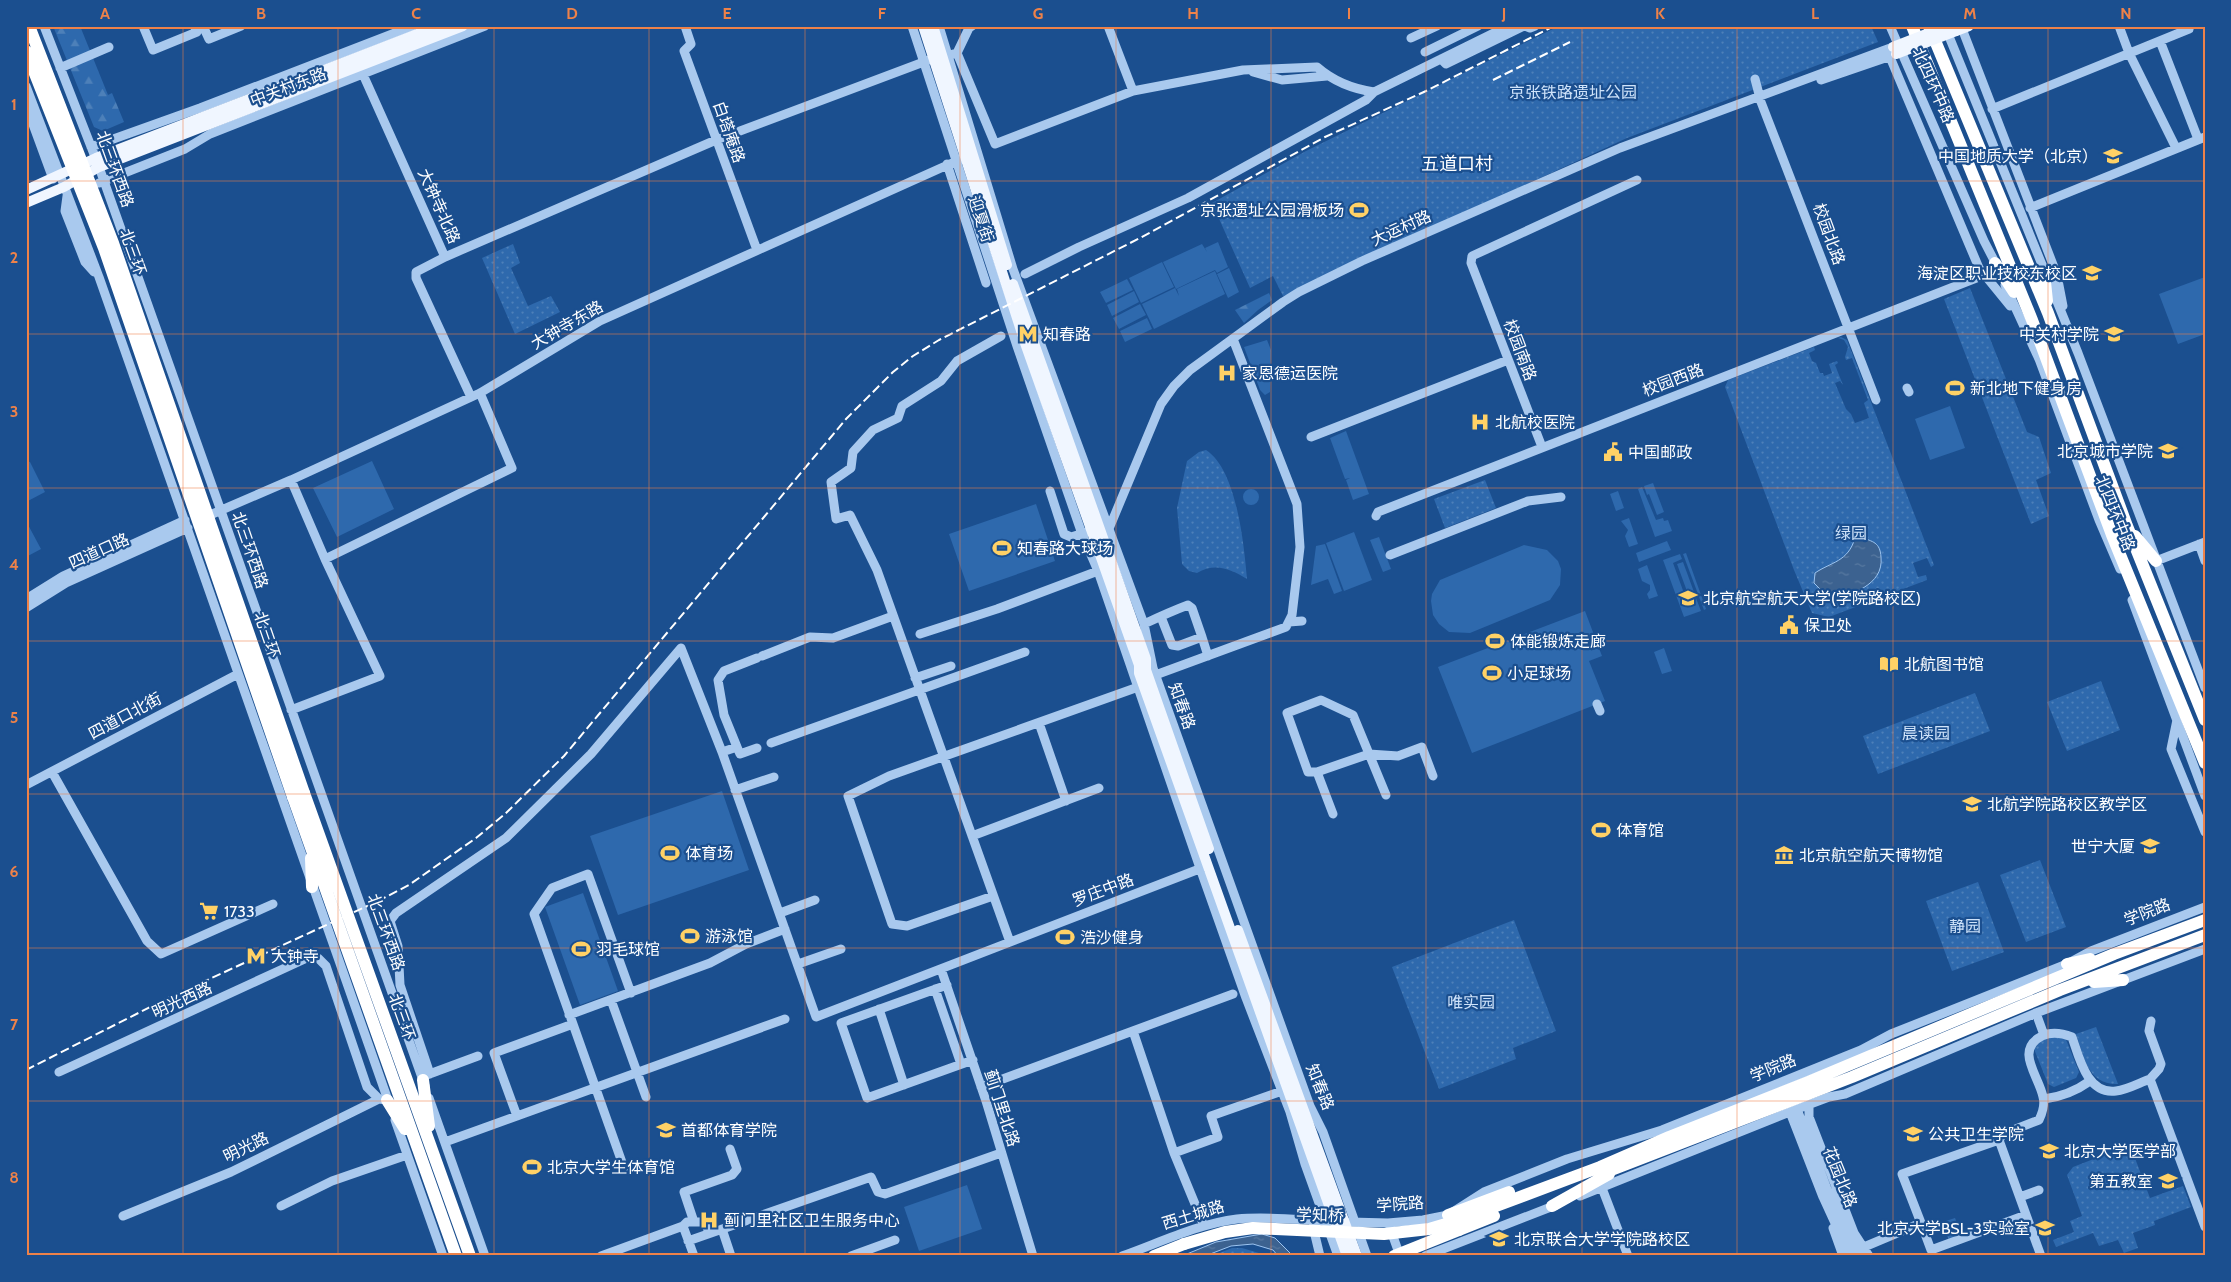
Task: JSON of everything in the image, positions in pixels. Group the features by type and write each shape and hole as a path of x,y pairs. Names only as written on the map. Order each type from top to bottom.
{"highway":[{"name":"北三环","path":"29,26 113,243 419,1152 471,1256"},
{"name":"北四环中路","path":"1912,26 2032,320 2112,535 2172,681 2199,763"},
{"name":"北四环中路","path":"1929,26 2048,313 2128,526 2205,720"},
{"name":"北三环","path":"26,51 104,248 299,795 311,848 454,1252"},
{"path":"1996,263 2032,320"},
{"path":"2044,272 2048,313"},
{"path":"2128,526 2156,561"},
{"path":"2112,535 2129,591"},
{"path":"311,848 312,887"},
{"name":"学院路","path":"1454,1222 1600,1166 1669,1136 1808,1082 2114,954 2205,920"},
{"name":"学院路","path":"1454,1222 1618,1169 1852,1078 2051,994 2205,934"},
{"path":"2066,964 2114,954"},
{"path":"2081,983 2123,980"},
{"path":"419,1152 425,1077"},
{"path":"1829,1097 1852,1078"},
{"path":"383,1100 419,1152"},
{"path":"1669,1136 1689,1119"},
{"path":"1706,1135 1722,1138"},
{"path":"1552,1206 1618,1169"},
{"path":"1394,1256 1454,1222"},
{"name":"学知桥","path":"1184,1244 1224,1232 1253,1228 1384,1234 1429,1229 1454,1222"},
{"name":"西土城路","path":"1154,1256 1184,1244"}],"main road":[{"name":"中关村东路","path":"98,162 362,70 462,26"},
{"name":"知春路","path":"923,26 937,58 968,156 1096,532 1146,659 1146,682 1207,866 1341,1221"},
{"name":"知春路","path":"933,26 937,58"},
{"name":"中关村东路","path":"98,162 435,27"},
{"name":"大运村路","path":"1891,52 1956,28"},
{"path":"26,190 78,167 98,162"},
{"path":"26,203 66,191 98,162"},
{"path":"1341,1221 1348,1256"},
{"path":"1341,1221 1357,1256"}],"street":[{"name":"北三环西路","path":"44,26 98,162 245,582 425,1077 445,1142 485,1256"},
{"path":"144,26 153,50 197,32 194,26"},
{"path":"204,26 209,39 241,26"},
{"name":"中关村东路","path":"91,147 200,108 413,26"},
{"name":"中关村东路","path":"66,191 87,188 185,149 210,134 362,70 485,26"},
{"name":"白塔庵路","path":"685,26 691,44 684,51 757,250"},
{"name":"知春路","path":"912,26 937,58 968,156 1017,346 1096,532 1144,624 1146,682 1282,1091 1341,1221"},
{"name":"知春路","path":"937,58 939,26"},
{"path":"445,257 716,140 957,52 969,28 972,26"},
{"path":"1108,26 1133,91"},
{"path":"1411,38 1437,26"},
{"path":"1425,52 1479,26 1486,40"},
{"path":"1486,40 1508,26"},
{"path":"1025,274 1079,247 1188,198 1366,100 1374,92 1441,59 1525,26 1530,28 1535,26"},
{"name":"北四环中路","path":"1890,26 1984,241 1996,263 2042,367 2177,720 2199,763 2205,796"},
{"path":"2119,26 2129,53 2176,148"},
{"path":"1992,109 2189,29 2188,26"},
{"path":"1956,28 1992,109 2057,275 2068,329"},
{"name":"北四环中路","path":"1956,28 2044,272 2068,329 2205,688"},
{"path":"2030,208 2201,138 2160,41"},
{"path":"60,68 109,47"},
{"path":"957,52 995,144 1133,91 1243,70 1317,67 1327,76 1357,89 1374,92"},
{"path":"1891,52 1979,268 2018,316"},
{"name":"大运村路","path":"1096,532 1161,404 1174,386 1190,370 1288,298 1362,261 1620,148 1812,78 1821,80 1891,52"},
{"name":"大钟寺北路","path":"362,70 445,257 416,272 416,278 471,397"},
{"name":"校园北路","path":"1755,79 1760,91 1759,97 1876,400"},
{"path":"26,86 43,131 56,177"},
{"path":"31,99 31,120 56,177 66,191 64,211 85,262 99,277 211,594 383,1100"},
{"path":"43,131 80,117"},
{"path":"62,124 87,188"},
{"name":"大钟寺东路","path":"186,524 291,480 480,393 600,321 968,156"},
{"name":"迎夏街","path":"947,164 986,283"},
{"name":"校园南路","path":"1542,447 1471,264 1475,254 1637,180"},
{"name":"校园西路","path":"1376,516 1378,512 1984,275"},
{"path":"1001,336 957,361 941,381 902,406 898,418 873,430 853,452 850,468 831,482 836,519 850,515 877,570 1010,942"},
{"path":"993,896 907,926 892,924 848,796 889,776 1039,723 1286,627 1292,615 1300,547 1297,504 1233,339"},
{"path":"1311,436 1508,360"},
{"path":"325,558 512,468 480,393"},
{"path":"163,458 198,446"},
{"path":"291,480 380,676 291,710"},
{"path":"1050,491 1064,534 1071,537 1096,532"},
{"path":"1390,555 1528,502 1561,497"},
{"name":"四道口路","path":"26,599 63,576 186,524"},
{"name":"四道口路","path":"26,608 66,583 186,524"},
{"name":"知春路","path":"1096,532 1098,571 1146,682 1307,1098 1322,1132 1341,1221"},
{"path":"2156,561 2202,543 2205,561"},
{"path":"920,634 997,609 1098,571"},
{"path":"211,594 245,582"},
{"path":"1144,624 1161,617 1164,613 1188,605 1192,608 1208,656"},
{"path":"757,748 740,754 737,747 724,715 718,680 724,671 810,637 833,638 894,616"},
{"path":"1161,617 1172,645 1178,646 1202,636"},
{"path":"1289,622 1302,621"},
{"path":"478,1056 425,1077 400,985 398,946 390,921 396,913 506,838 591,754 681,648 722,752 798,964 842,949"},
{"path":"771,743 919,688 1025,652"},
{"path":"915,678 951,666"},
{"name":"四道口北街","path":"26,785 238,674"},
{"path":"1386,795 1369,754 1353,715 1321,700 1287,713 1308,772 1317,772 1369,754 1398,756 1422,747 1433,776"},
{"path":"2177,720 2171,749 2205,832"},
{"path":"1039,723 1066,801"},
{"path":"722,752 737,747"},
{"path":"52,772 147,941 158,953 161,954 274,904"},
{"path":"1317,772 1333,814"},
{"path":"736,790 774,777"},
{"path":"972,836 1099,788"},
{"name":"罗庄中路","path":"798,964 816,1017 1207,866"},
{"path":"624,1168 534,914 552,888 588,874 631,993"},
{"path":"780,914 815,900"},
{"name":"学院路","path":"1341,1221 1388,1223 1424,1220 1454,1222 1484,1192 1567,1159 1633,1140 1689,1119 1861,1050 1891,1034 2066,964 2091,950 2205,906"},
{"path":"569,1014 705,965 746,944 785,929"},
{"path":"1424,1256 1602,1188 1793,1110 1829,1097 1845,1094 2036,1013 2205,949"},
{"name":"明光西路","path":"59,1072 309,957 318,958 326,966 367,1087 383,1100"},
{"name":"蓟门里北路","path":"941,969 1033,1256"},
{"path":"946,985 841,1023 867,1098 973,1060"},
{"path":"935,989 961,1064"},
{"path":"980,1087 1233,994"},
{"path":"611,1000 646,1097"},
{"path":"878,1010 904,1084"},
{"path":"2036,1013 2044,1035"},
{"path":"445,1142 785,1019"},
{"path":"2026,1215 1932,1250 1902,1174 1999,1140 2004,1134 2039,1120 2044,1099 2028,1058 2029,1048 2034,1040 2044,1035 2059,1033 2072,1037 2090,1081 2109,1091 2116,1091 2150,1079 2161,1064 2149,1031 2151,1021"},
{"path":"516,1116 494,1053 573,1024"},
{"path":"1133,1031 1174,1153 1202,1221"},
{"path":"2150,1079 2202,1214 2205,1228"},
{"path":"2044,1099 2059,1097 2080,1088 2090,1081"},
{"path":"1174,1153 1218,1137 1211,1116 1282,1091"},
{"name":"明光路","path":"123,1216 231,1172 383,1100"},
{"path":"1809,1104 1809,1117 1812,1126 1854,1233 1869,1256"},
{"name":"花园北路","path":"1793,1110 1823,1197 1850,1256"},
{"name":"花园北路","path":"1793,1110 1858,1256"},
{"path":"1999,1140 2042,1256"},
{"path":"694,1222 684,1192 732,1175 737,1169 730,1149"},
{"path":"281,1206 332,1181 419,1152 443,1256"},
{"path":"688,1241 872,1177 878,1192 885,1194 1001,1153"},
{"path":"1602,1188 1628,1256"},
{"path":"2020,1197 2039,1190"},
{"name":"西土城路","path":"1122,1256 1208,1225 1236,1219 1269,1218 1341,1221"},
{"path":"1311,1220 1320,1256"},
{"path":"1338,1256 1341,1221"},
{"path":"1341,1221 1367,1256"},
{"path":"601,1256 682,1226 687,1222 705,1222 709,1234"},
{"path":"1388,1223 1400,1256"},
{"path":"1831,1224 1843,1256"},
{"path":"1864,1247 1921,1224"},
{"path":"682,1226 694,1256"},
{"path":"722,1229 731,1256"},
{"path":"851,1256 862,1254 895,1240"}],"green space":[{"path":"53,26 80,26 108,95 112,93 124,122 103,131 94,127"},
{"name":"京张铁路遗址公园","path":"1559,26 1871,26 1878,42 1627,138 1287,295 1283,296 1273,276 1250,288 1212,203 1306,151"},
{"path":"1218,242 1228,267 1217,273 1215,270 1176,289 1163,262 1202,244 1207,252 1205,248"},
{"path":"513,244 520,263 511,268 528,306 551,296 560,312 515,334 482,258"},
{"path":"1162,262 1174,287 1141,303 1129,278"},
{"path":"1229,268 1239,292 1228,298 1217,274"},
{"path":"1215,271 1225,294 1154,329 1142,304 1175,288 1179,296 1177,289"},
{"path":"2205,277 2205,334 2178,344 2159,294"},
{"path":"1127,279 1133,290 1106,303 1100,292"},
{"path":"1970,288 2027,432 2039,437 2051,473 2036,480 2049,516 2031,524 1944,299"},
{"path":"1134,291 1139,302 1112,316 1107,305"},
{"path":"1269,293 1272,300 1244,323 1235,310"},
{"path":"1140,304 1146,315 1119,329 1113,318"},
{"path":"1147,318 1152,329 1125,342 1120,331"},
{"name":"绿园","path":"1841,337 1847,340 1934,565 1931,567 1927,558 1913,563 1918,577 1926,575 1927,580 1829,617 1812,613 1725,387 1728,380 1814,347 1815,350 1809,353 1812,361 1816,363 1820,373 1823,373 1824,376 1832,373 1829,364 1837,361 1838,363 1835,365 1843,385 1840,381 1835,383 1846,409 1851,414 1855,423 1869,418 1864,403 1868,400 1852,358 1846,360 1848,347 1844,340 1838,338"},
{"path":"1267,340 1271,350 1270,392 1265,395 1260,390 1244,347"},
{"path":"1950,406 1965,448 1930,460 1915,419"},
{"path":"1346,431 1369,494 1353,500 1346,480 1350,478 1345,479 1330,438"},
{"path":"1206,450 1217,460 1232,491 1241,529 1247,579 1235,572 1217,567 1197,573 1189,571 1182,564 1177,508 1187,461 1199,452"},
{"path":"26,461 30,462 45,492 26,502"},
{"path":"372,461 394,509 337,537 313,488"},
{"path":"1485,480 1496,508 1445,528 1434,499"},
{"path":"1653,483 1664,512 1657,515 1644,486"},
{"path":"1642,487 1656,520 1663,518 1664,521 1668,520 1672,531 1655,537 1638,489"},
{"path":"1251,489 1257,491 1259,497 1257,503 1251,505 1245,503 1243,497 1245,491"},
{"path":"1618,491 1624,508 1616,511 1610,494"},
{"name":"知春路大球场","path":"1036,504 1055,561 969,591 949,534"},
{"path":"1629,518 1638,544 1629,547 1625,536 1628,530 1621,521"},
{"path":"26,521 41,549 26,557"},
{"path":"1354,532 1372,580 1344,591 1326,543"},
{"path":"1379,537 1391,569 1383,572 1370,540"},
{"path":"1667,541 1671,550 1639,562 1636,553"},
{"path":"1325,544 1342,591 1334,594 1328,579 1311,585 1316,546"},
{"path":"1524,545 1547,550 1558,561 1561,569 1560,585 1550,600 1470,633 1449,632 1439,624 1433,615 1431,601 1432,594 1440,580"},
{"path":"1686,553 1706,609 1704,610 1683,554"},
{"path":"1680,554 1682,559 1673,563 1685,596 1682,598 1685,602 1696,598 1701,611 1684,617 1663,560"},
{"path":"1683,562 1694,592 1688,594 1677,564"},
{"path":"1647,565 1658,596 1649,599 1647,594 1650,590 1650,585 1642,581 1638,569"},
{"path":"1585,611 1602,656 1589,661 1605,701 1472,753 1438,667"},
{"path":"1664,648 1672,671 1662,674 1654,652"},
{"path":"2101,681 2120,730 2067,751 2047,702"},
{"name":"晨读园","path":"1975,693 1990,731 1878,774 1863,736"},
{"name":"体育场","path":"722,791 749,870 618,915 590,836"},
{"name":"静园","path":"2040,860 2066,927 2026,942 2000,875"},
{"name":"静园","path":"1978,882 2004,952 1952,971 1926,901"},
{"name":"羽毛球馆","path":"583,893 618,991 580,1005 545,907"},
{"name":"唯实园","path":"1514,920 1556,1031 1513,1048 1516,1059 1439,1089 1392,967"},
{"path":"2096,1027 2118,1084 2100,1080 2094,1075 2085,1060 2076,1034"},
{"path":"2052,1036 2065,1037 2079,1072 2076,1078 2054,1087 2048,1084 2034,1049 2041,1041"},
{"path":"2130,1145 2150,1198 2183,1186 2191,1207 2154,1221 2155,1225 2133,1233 2138,1248 2124,1253 2118,1240 2099,1246 2093,1233 2056,1247 2053,1240 2074,1232 2070,1221 2082,1216 2067,1175 2073,1167"},
{"path":"967,1185 982,1229 919,1251 904,1207"},
{"path":"1955,1218 1962,1236 1949,1241 1943,1222"},
{"path":"1232,1248 1242,1248 1269,1256 1212,1256"}],"water":[{"path":"1861,537 1875,543 1879,548 1881,557 1877,575 1871,582 1856,592 1830,602 1826,600 1814,583 1815,573 1843,557 1852,546 1855,538"},
{"path":"1262,1234 1275,1238 1293,1256 1278,1256 1273,1250 1253,1244 1231,1246 1205,1256 1182,1256 1216,1242"}],"railway":[{"path":"26,1070 162,1001 409,885 476,838 505,814 564,756 846,419 893,372 913,356 939,340 1140,238 1325,137 1426,91 1554,26"},
{"path":"1493,80 1570,42"}],"place":[{"name":"中国地质大学（北京）","path":"2113,156"},
{"name":"京张遗址公园滑板场","path":"1359,210"},
{"name":"海淀区职业技校东校区","path":"2092,273"},
{"name":"知春路","path":"1028,334"},
{"name":"中关村学院","path":"2114,334"},
{"name":"家恩德运医院","path":"1227,373"},
{"name":"新北地下健身房","path":"1955,388"},
{"name":"北航校医院","path":"1480,422"},
{"name":"北京城市学院","path":"2168,451"},
{"name":"中国邮政","path":"1613,452"},
{"name":"知春路大球场","path":"1002,548"},
{"name":"北京航空航天大学(学院路校区)","path":"1688,598"},
{"name":"保卫处","path":"1789,625"},
{"name":"体能锻炼走廊","path":"1495,641"},
{"name":"北航图书馆","path":"1889,664"},
{"name":"小足球场","path":"1492,673"},
{"name":"北航学院路校区教学区","path":"1972,804"},
{"name":"体育馆","path":"1601,830"},
{"name":"世宁大厦","path":"2150,846"},
{"name":"体育场","path":"670,853"},
{"name":"北京航空航天博物馆","path":"1784,855"},
{"name":"1733","path":"209,911"},
{"name":"游泳馆","path":"690,936"},
{"name":"浩沙健身","path":"1065,937"},
{"name":"羽毛球馆","path":"581,949"},
{"name":"大钟寺","path":"256,956"},
{"name":"首都体育学院","path":"666,1130"},
{"name":"公共卫生学院","path":"1913,1134"},
{"name":"北京大学医学部","path":"2049,1151"},
{"name":"北京大学生体育馆","path":"532,1167"},
{"name":"第五教室","path":"2168,1181"},
{"name":"蓟门里社区卫生服务中心","path":"709,1220"},
{"name":"北京大学BSL-3实验室","path":"2045,1228"},
{"name":"北京联合大学学院路校区","path":"1499,1239"}],"district":[{"name":"五道口村","path":"1457,164"}]}
